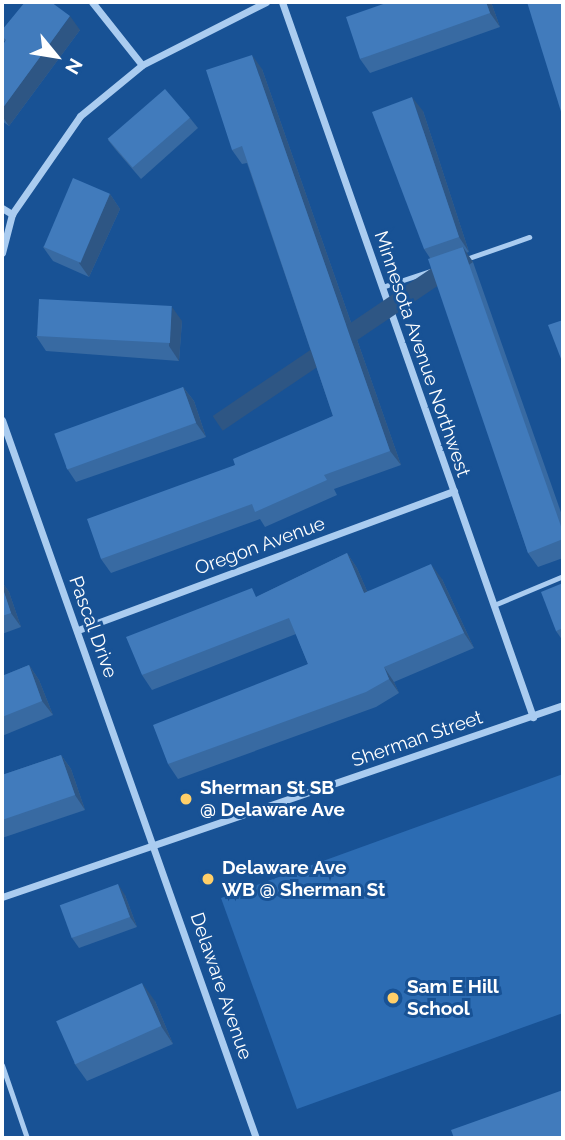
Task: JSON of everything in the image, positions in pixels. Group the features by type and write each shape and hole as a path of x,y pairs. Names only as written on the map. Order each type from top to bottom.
{"street":[{"path":"92,2 142,65"},
{"path":"2,253 12,214 80,116 142,65 266,2"},
{"name":"Minnesota Avenue Northwest","path":"282,2 533,717"},
{"path":"2,208 12,214"},
{"name":"Pascal Drive","path":"2,420 156,844"},
{"name":"Oregon Avenue","path":"78,630 454,491"},
{"name":"Sherman Street","path":"2,897 563,705"},
{"name":"Delaware Avenue","path":"156,844 256,1138"}],"lane":[{"path":"461,260 529,237"},
{"path":"382,287 449,265"},
{"path":"494,605 563,576"},
{"path":"2,1065 27,1138"}],"shaded area":[{"path":"563,774 563,1013 297,1109 221,898"}],"building":[{"path":"25,2 51,2 70,16 2,109 2,46 6,40 2,36 2,30"},
{"path":"389,2 486,2 490,13 360,59 346,17"},
{"path":"527,2 563,2 563,118"},
{"path":"252,55 390,451 324,475 327,480 255,512 252,504 101,559 87,519 235,465 233,459 333,416 242,146 232,150 206,70"},
{"path":"165,89 190,118 133,168 108,139"},
{"path":"412,97 459,237 424,249 372,112"},
{"path":"73,178 110,194 81,263 44,247"},
{"path":"463,247 563,532 563,539 528,553 428,259"},
{"path":"39,299 172,306 170,343 37,336"},
{"path":"563,320 563,364 548,325"},
{"path":"183,387 196,423 67,470 54,434"},
{"path":"347,553 364,593 431,564 464,633 384,667 389,679 366,692 168,764 153,725 308,664 289,618 142,675 126,637 252,588 256,597"},
{"path":"563,583 563,628 556,631 541,592"},
{"path":"2,586 11,613 2,616"},
{"path":"29,665 42,701 2,717 2,676"},
{"path":"61,755 75,795 2,820 2,775"},
{"path":"118,884 130,917 72,938 60,905"},
{"path":"142,983 161,1026 75,1064 56,1021"},
{"path":"563,1090 563,1138 454,1138 451,1130"}],"place":[{"name":"Sherman St SB @ Delaware Ave","path":"186,799"},
{"name":"Delaware Ave WB @ Sherman St","path":"208,879"},
{"name":"Sam E Hill School","path":"393,998"}]}
